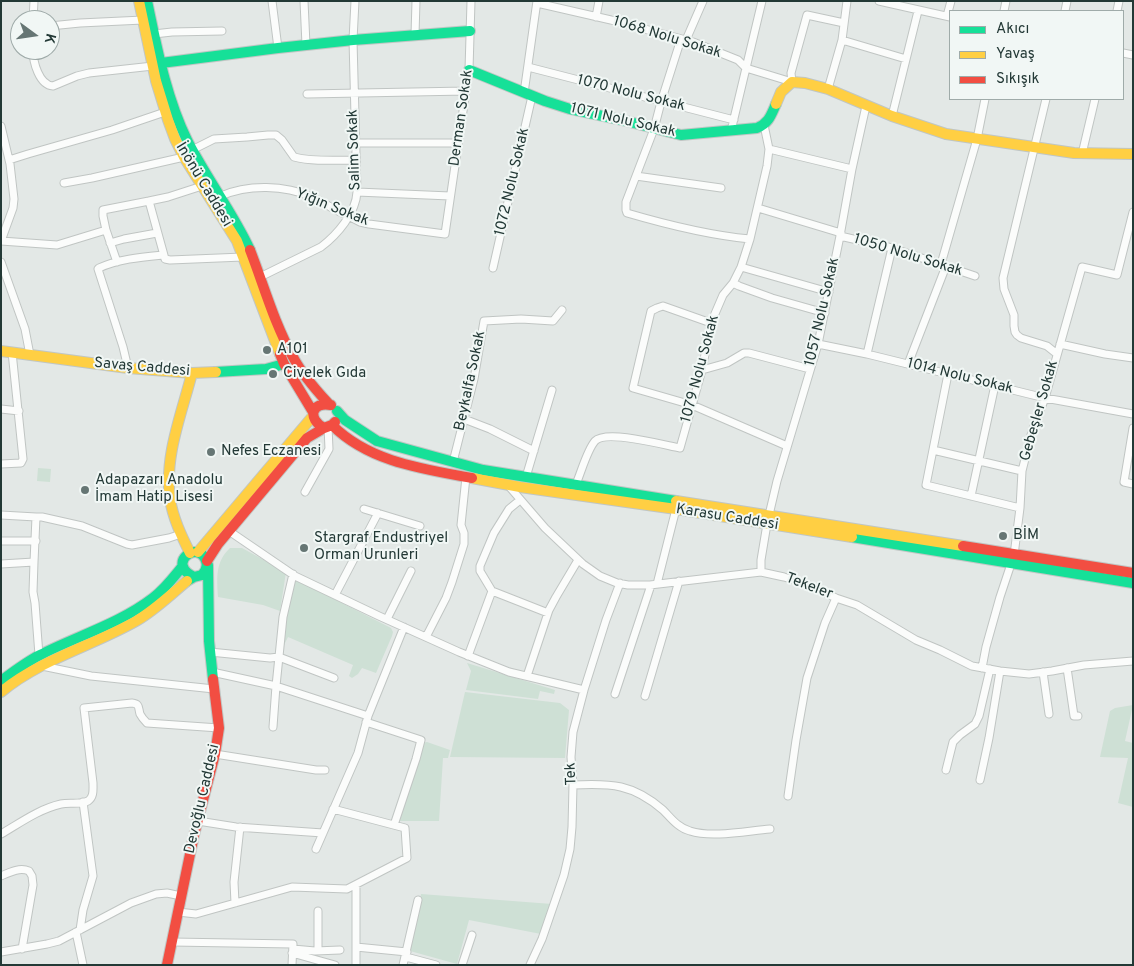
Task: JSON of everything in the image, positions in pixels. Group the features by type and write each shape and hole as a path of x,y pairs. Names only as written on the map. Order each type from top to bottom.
{"street":[{"name":"İnönü Caddesi","path":"139,1 142,20 188,154 202,186 237,241 284,364"},
{"name":"İnönü Caddesi","path":"147,1 166,112 171,128 188,154 221,196 243,235 294,360 315,389 328,403"},
{"path":"272,1 278,48"},
{"path":"304,1 306,45"},
{"name":"Salim Sokak","path":"260,277 325,244 339,230 355,206 357,192 353,40 355,1"},
{"path":"415,35 416,1"},
{"name":"Derman Sokak","path":"445,234 469,70 471,1"},
{"path":"596,17 599,1"},
{"path":"703,1 684,40 661,102 654,129 626,202 626,210 627,213 693,230 721,236 750,239"},
{"path":"731,131 762,1"},
{"path":"828,90 842,40 847,1"},
{"path":"880,1 949,16"},
{"name":"1068 Nolu Sokak","path":"537,2 684,40 738,60 746,68 792,82"},
{"name":"1072 Nolu Sokak","path":"493,268 528,94 528,67 537,2"},
{"path":"892,116 918,10"},
{"path":"792,82 791,73 807,14 844,23"},
{"path":"60,25 142,20"},
{"path":"154,34 222,31"},
{"path":"34,60 40,77 45,84 52,86 89,73 278,48 470,31"},
{"path":"842,40 906,59"},
{"name":"1070 Nolu Sokak","path":"528,67 734,120"},
{"name":"1071 Nolu Sokak","path":"469,70 570,109 681,135 757,128 764,125"},
{"path":"852,169 769,149 764,125 771,115 781,92 792,82 805,82 892,116 946,134 1082,154 1133,154"},
{"path":"307,94 466,91"},
{"path":"908,364 943,265 977,139 985,100"},
{"name":"Gebeşler Sokak","path":"982,668 986,647 1012,559 1020,508 1022,471 1032,432 1045,398 1057,354 1047,346 1017,335 1014,326 1014,315 1004,289 1003,278 1046,100"},
{"path":"1082,154 1095,100"},
{"name":"1057 Nolu Sokak","path":"761,572 761,560 768,520 777,481 818,344 866,106"},
{"path":"9,160 166,112"},
{"path":"1,126 9,160 14,199 13,208 1,241 57,245 106,230"},
{"path":"64,183 92,178 188,154 214,139 276,135 294,157 320,160 356,160"},
{"path":"356,144 458,143"},
{"name":"1079 Nolu Sokak","path":"576,484 593,445 596,440 602,437 618,436 680,448 702,370 711,323 723,295 733,283 741,267 750,239 767,166 769,149"},
{"path":"636,176 721,188"},
{"path":"117,262 106,230 103,210 168,197 202,186"},
{"name":"Yığın Sokak","path":"221,196 238,189 252,188 296,191 312,197 360,222 445,234"},
{"path":"357,192 450,196"},
{"path":"149,201 165,259 243,257"},
{"name":"1050 Nolu Sokak","path":"758,208 892,248 975,276"},
{"path":"1057,354 1082,267 1117,275 1133,212"},
{"path":"110,243 157,232"},
{"path":"867,354 892,248"},
{"path":"128,368 98,269 105,265 134,258 163,255"},
{"path":"1,262 25,329 30,355"},
{"path":"741,267 829,292"},
{"path":"733,283 772,298 824,313"},
{"path":"711,323 663,306 652,311 633,388 692,406 787,446"},
{"name":"Beykalfa Sokak","path":"452,462 474,378 484,321 521,319 553,321 562,310"},
{"name":"1014 Nolu Sokak","path":"818,344 867,354 1045,398 1133,414"},
{"path":"1060,344 1133,358"},
{"name":"Savaş Caddesi","path":"1,351 128,368 192,373 266,369 284,364"},
{"path":"1,464 21,463 23,459 12,352"},
{"path":"702,370 727,363 744,353 810,369"},
{"path":"284,364 313,414 316,424 328,427"},
{"path":"192,373 174,441 169,470 170,495 173,517 181,534 194,552 205,557 207,563"},
{"path":"948,374 926,485 1020,508"},
{"path":"972,496 995,385"},
{"path":"526,477 552,390"},
{"path":"1,681 39,655 131,612 152,599 176,576 182,567 184,558 194,552 313,414 315,409 321,404 328,403 337,411 337,419 328,427 307,438 218,544 207,563 205,572 185,583 164,602 137,621 42,666 1,692"},
{"path":"1,409 18,411"},
{"name":"Karasu Caddesi","path":"337,411 346,420 377,441 483,470 576,484 768,520 1012,559 1133,574"},
{"path":"464,419 490,429 534,451"},
{"path":"305,492 329,449 328,427"},
{"name":"Karasu Caddesi","path":"328,427 371,452 410,466 507,484 676,509 768,520"},
{"path":"1133,428 1124,482 1133,484"},
{"path":"933,450 1022,471"},
{"path":"426,637 446,598 464,544 464,533 461,524 466,477"},
{"name":"Tekeler","path":"507,484 545,528 582,564 600,576 620,583 628,585 654,584 761,572 806,584 836,598 857,605 916,640 972,666 1000,672 1029,674 1084,664 1133,661"},
{"path":"520,500 509,509 494,533 480,570 492,591 548,613"},
{"path":"364,509 420,526"},
{"path":"615,694 654,584 676,509"},
{"path":"335,595 378,513"},
{"path":"1,515 42,517 82,526 127,544 169,538 181,534"},
{"path":"36,517 33,592 39,655"},
{"path":"229,531 293,574 387,620 509,672 584,690"},
{"path":"1,541 36,541"},
{"name":"Karasu Caddesi","path":"1012,559 1133,583"},
{"path":"527,676 548,613 578,560"},
{"path":"1,564 34,562"},
{"name":"Devoğlu Caddesi","path":"167,965 194,835 215,754 219,728 210,652 208,601 210,592 207,563"},
{"path":"182,567 186,574 196,577 203,585 208,601"},
{"path":"387,620 410,571"},
{"path":"273,728 283,617 293,574"},
{"path":"644,696 679,581"},
{"name":"Tek","path":"530,965 545,932 564,875 570,849 573,785 572,732 606,620 620,583"},
{"path":"468,656 492,591"},
{"path":"788,796 807,678 825,623 836,598"},
{"path":"316,849 358,753 367,719 404,627"},
{"path":"210,652 270,658 279,657 334,678"},
{"path":"42,666 91,676 214,689"},
{"path":"1066,668 1074,716 1078,716"},
{"path":"946,770 954,742 975,724 990,669"},
{"path":"212,672 276,686 421,740 394,825"},
{"path":"980,780 1000,672"},
{"path":"1043,672 1049,714"},
{"path":"1,834 36,814 61,804 88,801 92,797 90,750 84,708 132,703 139,706 142,718 147,723 219,728"},
{"path":"215,754 325,770"},
{"path":"573,785 599,783 628,788 661,809 688,831 709,834 770,829"},
{"path":"82,965 78,931 92,876 83,802"},
{"path":"178,912 196,914 292,887 347,889 406,858 405,828 333,809"},
{"path":"198,821 240,827 323,833"},
{"path":"235,903 234,882 240,827"},
{"path":"1,876 24,869 30,871 32,876 33,886 22,949"},
{"path":"356,885 356,965"},
{"path":"1,952 47,944 78,931 132,903 156,894 167,893 181,896"},
{"path":"403,965 418,900"},
{"path":"318,911 318,951"},
{"path":"462,965 472,935"},
{"path":"172,942 293,944 292,965"},
{"path":"356,947 406,954 436,965"},
{"path":"293,951 340,950"},
{"path":"293,951 335,965"}],"green space":[{"path":"38,468 51,469 50,482 37,481"},
{"path":"230,548 242,548 286,572 280,611 263,605 218,597 217,577 219,565"},
{"path":"295,579 391,628 392,636 376,673 362,668 352,678 349,676 353,665 288,637 282,649 292,582"},
{"path":"467,663 555,690 554,694 540,691 538,699 466,690 471,671"},
{"path":"465,692 560,703 569,710 565,758 450,757"},
{"path":"1133,705 1125,741 1133,743 1133,807 1118,803 1128,758 1100,757 1110,711 1115,708"},
{"path":"427,742 450,750 448,758 443,758 439,821 400,821 420,746 422,743"},
{"path":"421,894 552,904 541,934 469,920 457,964 410,951"}],"traffic: fast":[{"path":"147,1 163,72 180,124 194,154 250,250"},
{"path":"161,63 353,40 470,31"},
{"path":"469,70 545,101 570,109 681,135 757,128 767,121 776,104"},
{"path":"216,372 266,369 284,364"},
{"path":"337,411 345,420 377,441 483,470 676,501"},
{"path":"852,537 1133,583"},
{"path":"187,581 205,572 206,561 197,552 187,555 183,560 183,566 186,571 194,577"},
{"path":"208,565 209,641 213,679"},
{"path":"1,681 35,658 140,607 161,591 182,567"}],"traffic: slow":[{"path":"139,1 156,81 175,139 184,157 237,241 280,354"},
{"path":"776,104 781,92 792,82 805,83 828,89 892,116 946,134 1074,153 1133,154"},
{"path":"1,351 128,368 192,373 216,372"},
{"path":"190,553 173,513 169,483 175,435 192,373"},
{"path":"198,552 313,416"},
{"path":"472,478 520,487 852,537"},
{"path":"676,501 963,546"},
{"path":"1,692 16,680 50,662 143,617 187,581"}],"traffic: jam":[{"path":"250,250 286,344 305,375 328,403"},
{"path":"280,354 313,412"},
{"path":"324,428 315,420 314,412 319,406 324,404 331,405"},
{"path":"207,561 218,544 307,438 335,422"},
{"path":"332,425 347,438 380,456 416,467 472,478"},
{"path":"963,546 1133,573"},
{"path":"167,965 194,835 215,754 219,728 213,679"}],"place":[{"name":"A101","path":"267,350"},
{"name":"Civelek Gıda","path":"273,374"},
{"name":"Nefes Eczanesi","path":"211,452"},
{"name":"Adapazarı Anadolu İmam Hatip Lisesi","path":"85,490"},
{"name":"BİM","path":"1003,536"},
{"name":"Stargraf Endustriyel Orman Urunleri","path":"304,548"}]}
